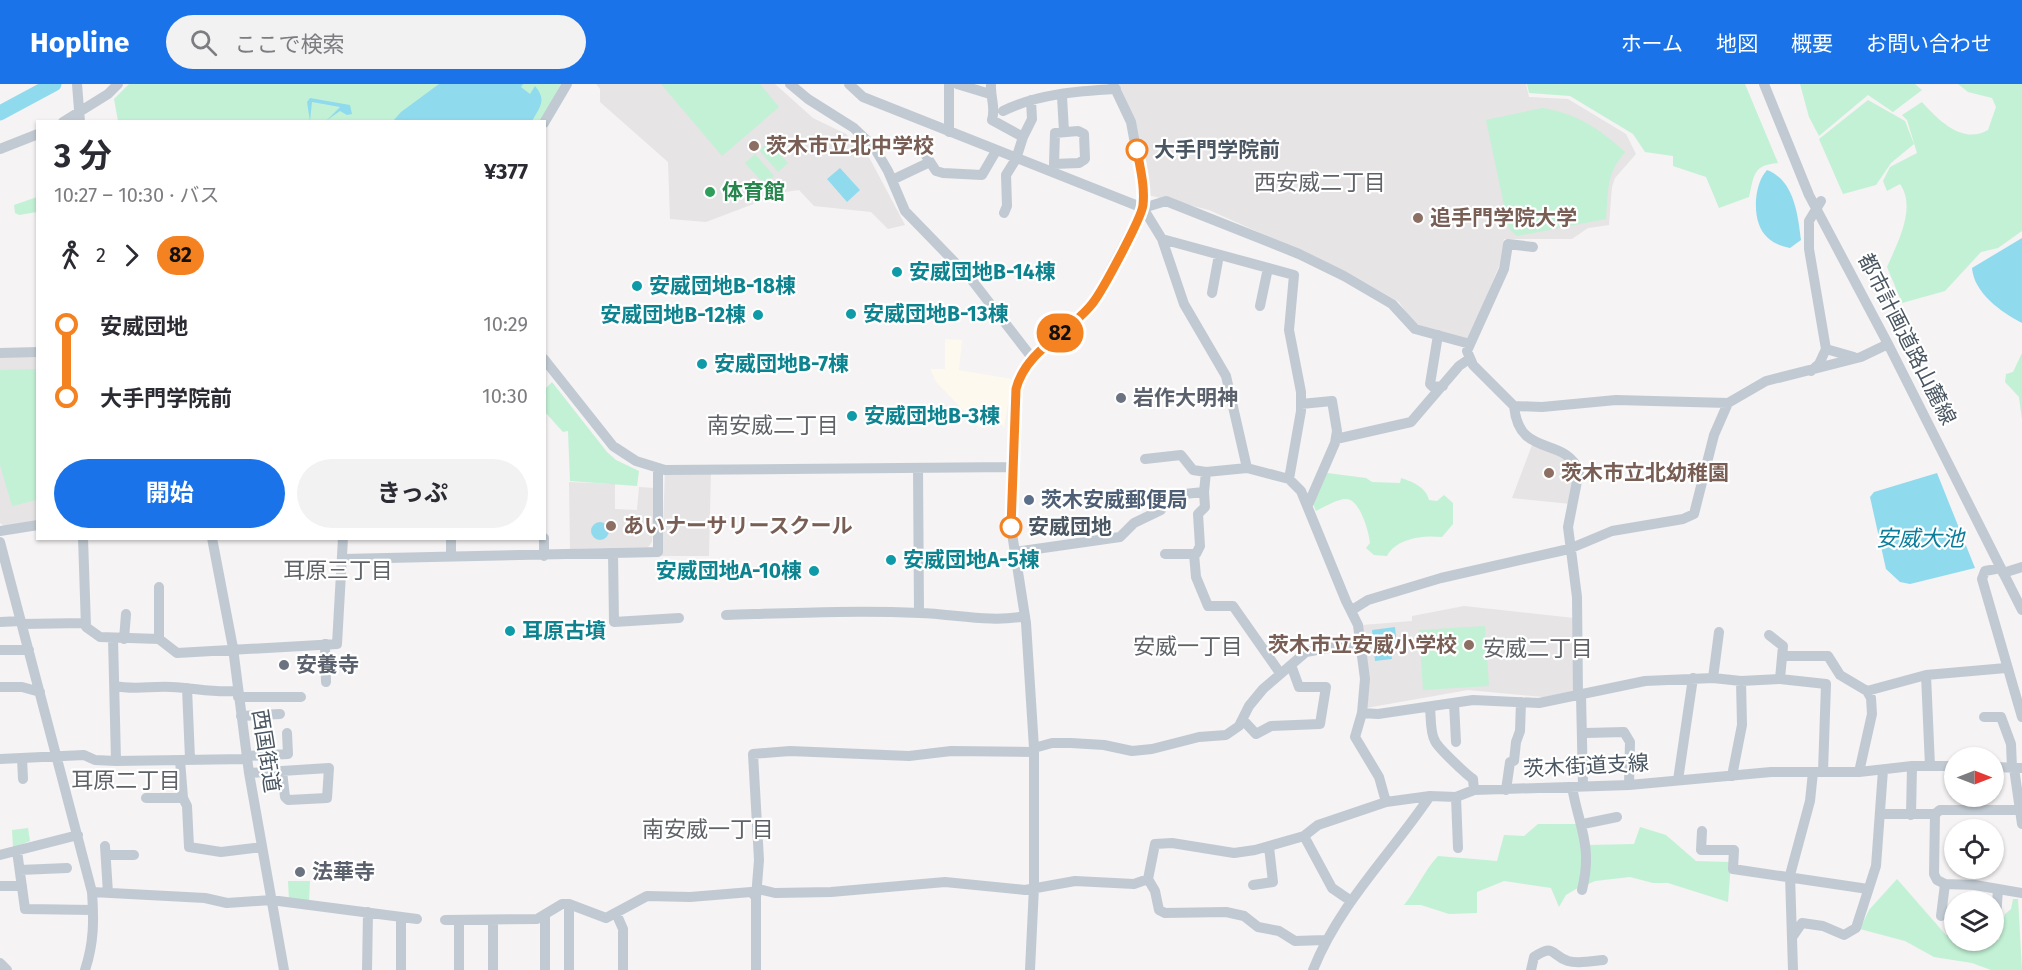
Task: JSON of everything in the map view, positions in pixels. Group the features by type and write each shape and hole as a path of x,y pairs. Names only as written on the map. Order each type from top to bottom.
{"street":[{"path":"77,84 79,112"},
{"path":"66,120 108,94 118,84"},
{"path":"546,120 567,84"},
{"path":"790,84 808,99 854,128 874,147 892,180 905,211 971,279 1033,359"},
{"path":"849,84 863,98 1143,208 1162,239 1184,304 1226,376 1247,468"},
{"path":"949,84 949,132"},
{"path":"957,84 990,89 995,110 992,120 1023,137"},
{"path":"1051,84 1064,132"},
{"name":"都市計画道路山麓線","path":"1764,84 1819,205 2022,610"},
{"path":"1003,111 1031,100 1115,87 1133,132 1143,187 1143,208 1093,303 1033,359 1020,376 1016,389 1011,527 1025,616 1034,750 1034,887 1030,970"},
{"path":"1004,213 1007,206 1006,175 1017,159 1023,137 1032,119 1031,100"},
{"path":"0,149 36,136"},
{"path":"892,180 927,158 936,171 982,175 996,151"},
{"path":"1143,208 1166,201 1299,254 1392,304 1415,329 1470,344"},
{"path":"1810,372 1820,364 1826,349 1809,249 1809,221 1819,205"},
{"path":"1162,239 1294,275 1289,330 1301,404 1297,444 1289,479"},
{"path":"1336,439 1411,422 1469,359 1470,344 1503,269 1508,244 1533,247"},
{"path":"1212,293 1219,255"},
{"path":"1260,306 1268,268"},
{"path":"1438,335 1430,384 1433,387 1443,386"},
{"path":"1514,406 1542,407 1616,400 1728,403 1766,381 1810,372 1861,357 1888,344"},
{"path":"1826,349 1839,354 1861,357"},
{"path":"0,353 36,352"},
{"path":"1469,359 1514,406 1515,418 1521,431 1538,444 1568,455 1579,471 1568,520 1569,549 1577,597 1579,696 1576,812 1583,824 1587,861 1582,890"},
{"path":"546,362 613,446 636,461 658,468 1012,467"},
{"path":"1301,404 1332,401 1336,439 1308,505"},
{"path":"1352,610 1378,597 1441,578 1569,549 1612,531 1683,519 1694,514 1703,487 1714,435 1728,403"},
{"path":"1145,459 1181,455 1193,470 1206,472 1247,468 1289,479 1308,505 1346,601 1352,610 1362,642 1365,662 1362,713 1355,737 1379,777 1386,802"},
{"path":"342,559 658,552 658,468"},
{"path":"918,468 919,613"},
{"path":"1206,472 1204,507 1198,514 1200,546 1194,554 1196,577 1208,606 1233,606 1280,673"},
{"path":"1015,552 1120,537 1134,523 1161,510 1164,496 1204,492"},
{"path":"0,531 36,525"},
{"path":"83,540 84,623 94,635 119,639 159,639 177,652 337,644 343,540"},
{"name":"西国街道","path":"212,540 233,648 249,773 284,970"},
{"path":"451,540 451,557"},
{"path":"544,540 544,556"},
{"path":"0,542 92,892 92,949 85,970"},
{"path":"613,554 614,622 679,618"},
{"path":"1165,554 1194,554"},
{"path":"2022,567 1985,571 1982,579 2022,717"},
{"path":"159,586 159,639"},
{"path":"726,615 818,611 919,613 994,618 1025,616"},
{"path":"116,762 115,686 119,639 126,614"},
{"path":"0,622 84,623"},
{"path":"1713,678 1719,632"},
{"path":"1769,635 1783,646 1780,679"},
{"path":"756,970 759,860 753,754 790,751 909,756 951,751 1034,750 1052,743 1104,745 1132,751 1152,749 1199,737 1226,735 1243,720 1249,706 1280,673 1306,652 1362,642"},
{"path":"325,644 326,682"},
{"path":"0,650 29,650"},
{"path":"1783,656 1828,656 1834,662 1840,675 1867,691 1872,714 1859,772"},
{"path":"1243,720 1256,734 1271,726 1320,724 1326,687 1299,687 1291,665"},
{"path":"1867,691 1926,675 2006,668"},
{"path":"1926,675 1930,766"},
{"path":"1678,780 1693,678"},
{"path":"1362,713 1378,714 1473,700 1539,703 1645,681 1693,678 1741,681 1780,679 1826,684 1818,772 1790,875 1793,970"},
{"path":"1732,776 1742,725 1741,681"},
{"path":"115,686 135,690 151,686 187,688 205,692 301,697"},
{"path":"0,687 22,687 40,692"},
{"path":"187,688 183,798 187,806 189,847 221,852 262,847"},
{"path":"1506,790 1510,762 1514,761 1516,742 1521,732 1521,702"},
{"path":"1454,703 1456,742"},
{"path":"1430,707 1435,741 1456,762 1461,771 1473,779 1474,790"},
{"path":"241,716 280,714"},
{"path":"1984,717 2001,717 2011,744 2016,768 2018,810 2022,825"},
{"path":"1586,733 1624,732 1630,741 1629,785"},
{"path":"0,759 84,755 95,760 116,762 247,758 288,754 287,733"},
{"path":"2011,744 2022,738"},
{"path":"22,758 23,779"},
{"path":"1911,815 1912,766"},
{"name":"茨木街道支線","path":"1148,879 1155,844 1172,843 1234,853 1269,847 1304,836 1318,825 1386,802 1430,796 1456,797 1474,790 1629,785 1771,772 1859,772 1912,766 1944,766"},
{"path":"249,773 329,768 327,798 288,800 285,797 282,771"},
{"path":"1793,936 1802,923 1823,926 1844,935 1856,928 1879,848 1883,770"},
{"path":"1313,970 1325,940 1351,901 1430,796"},
{"path":"1456,797 1458,848"},
{"path":"146,798 183,798"},
{"path":"1881,814 1935,814 1940,810 2018,810"},
{"path":"1935,814 1934,874 1937,880 1945,884 1975,885 2022,893"},
{"path":"1583,824 1617,817"},
{"path":"1702,831 1701,850 1734,850 1733,869 1747,878 1790,875 1868,889"},
{"path":"0,855 78,835"},
{"path":"1304,836 1332,888 1351,901"},
{"path":"1252,885 1272,882 1269,847"},
{"path":"17,850 26,909 93,910"},
{"path":"108,893 105,851 134,855"},
{"path":"20,870 67,868"},
{"path":"445,920 527,920 545,916 562,904 569,904 602,918 647,896 690,897 751,892 831,892 945,882 1025,890 1075,881 1134,884 1148,879 1155,891 1159,910 1165,913 1226,912 1244,916 1258,927 1279,931 1294,941 1325,940"},
{"path":"1941,916 1945,884"},
{"path":"0,886 22,886"},
{"path":"92,892 205,898 227,903 271,900 417,919"},
{"path":"569,904 569,970"},
{"path":"367,970 368,912"},
{"path":"616,913 622,929 622,970"},
{"path":"545,916 545,970"},
{"path":"401,918 401,970"},
{"path":"459,920 459,970"},
{"path":"493,920 493,970"},
{"path":"1531,970 1534,957 1546,950 1551,950 1567,961 1603,960"},
{"path":"0,963 7,970"}],"shaded area":[{"name":"茨木市立北中学校","path":"596,84 775,84 813,118 846,134 870,159 905,225 888,229 871,212 814,206 799,190 785,192 706,222 670,219 668,162 600,102 600,89"},
{"name":"追手門学院大学","path":"1119,84 1526,84 1529,97 1568,99 1626,134 1636,154 1615,178 1612,187 1609,225 1588,228 1572,239 1504,239 1499,266 1468,341 1413,323 1399,302 1345,271 1209,210 1148,195 1135,121"},
{"path":"945,339 962,340 959,370 1012,379 1004,429 1002,425 988,422 986,429 979,427 936,382 930,369 945,369"},
{"path":"36,355 36,521 4,526 0,523 0,357"},
{"name":"茨木市立北幼稚園","path":"1532,445 1557,452 1576,467 1571,504 1512,498"},
{"path":"711,469 709,556 662,556 665,470"},
{"name":"あいナーサリースクール","path":"569,482 615,484 615,509 637,510 639,487 655,488 652,542 648,547 570,549"},
{"name":"茨木市立安威小学校","path":"1464,606 1574,618 1573,691 1543,697 1468,690 1366,708 1362,625 1412,621 1412,616"}],"green space":[{"path":"129,84 561,84 542,120 118,120 114,99"},
{"path":"661,84 760,84 779,107 722,156"},
{"path":"1527,84 1745,84 1778,163 1764,166 1756,172 1749,197 1719,208 1706,177 1673,166 1673,156 1645,152 1633,134 1570,96 1529,93"},
{"path":"1800,84 1915,84 1922,90 1893,112 1868,95 1819,136 1809,117"},
{"path":"1958,84 2022,84 2022,231 1998,248 1981,252 1945,291 1902,303 1887,267 1904,226 1907,204 1900,184 1887,191 1883,181 1890,167 1917,153 1907,120 1902,115 1922,102 1943,123 1960,132 1979,134 1988,130 1996,107 1992,98 1968,92"},
{"path":"1868,100 1905,121 1914,144 1891,163 1876,185 1843,194 1819,139"},
{"path":"1542,108 1566,114 1587,123 1625,152 1611,176 1606,219 1517,236 1509,229 1486,120"},
{"path":"769,142 788,163 778,172 759,150"},
{"path":"755,154 774,176 764,184 745,163"},
{"path":"36,197 36,212 19,215 15,213 14,205"},
{"path":"2022,353 2022,420 2019,397 2005,382 2006,374 2013,372"},
{"path":"36,369 36,500 12,506 0,465 0,370"},
{"path":"552,382 607,452 616,460 639,471 637,486 570,481 568,431 563,432 546,413 546,388"},
{"path":"1327,473 1366,478 1372,482 1400,483 1401,478 1422,488 1429,500 1437,501 1444,495 1453,503 1453,524 1442,537 1411,539 1397,545 1387,556 1374,555 1366,548 1370,543 1366,524 1356,504 1351,500 1339,500 1316,511 1313,504"},
{"path":"1485,626 1489,686 1423,690 1419,630"},
{"path":"1538,824 1578,824 1582,830 1581,886 1566,895 1559,907 1551,888 1504,881 1477,892 1477,913 1449,914 1421,905 1404,905 1438,856 1497,861 1504,835 1524,836"},
{"path":"1640,827 1666,835 1696,861 1731,862 1728,902 1668,883 1653,883 1630,877 1595,881 1586,885 1588,845 1634,844"},
{"path":"28,828 30,841 13,848 12,830"},
{"path":"1897,879 1944,933 1944,951 2004,951 2005,914 2011,909 2013,899 2018,899 2022,970 1991,970 1972,963 1934,957 1905,941 1860,929 1869,910"},
{"path":"288,881 310,881 309,902 289,900"}],"water":[{"path":"439,84 523,84 521,87 530,94 535,86 541,95 541,104 533,120 394,120 401,112"},
{"path":"310,98 350,105 352,114 347,115 340,111 327,120 340,107 312,102 310,120 307,102"},
{"path":"840,168 860,190 847,202 827,179"},
{"path":"1767,170 1783,182 1793,199 1801,240 1790,248 1770,240 1759,224 1757,194 1762,177"},
{"path":"2022,238 2022,323 1990,301 1978,286 1972,268"},
{"name":"安威大池","path":"1937,473 1975,568 1910,584 1900,582 1886,569 1870,497 1874,492"},
{"path":"596,522 604,522 609,527 607,538 596,540 591,535 591,527"},
{"path":"1395,627 1397,646 1390,647 1392,659 1375,661 1372,630"}],"waterway":[{"path":"0,113 54,84"}],"bus line":[{"name":"82","path":"1011,527 1016,389 1020,376 1033,359 1093,303 1143,208 1143,187 1137,150"}],"place":[{"name":"茨木市立北中学校","path":"754,146"},
{"name":"大手門学院前","path":"1137,150"},
{"name":"体育館","path":"710,192"},
{"name":"追手門学院大学","path":"1418,218"},
{"name":"安威団地B-14棟","path":"897,272"},
{"name":"安威団地B-18棟","path":"637,286"},
{"name":"安威団地B-13棟","path":"851,314"},
{"name":"安威団地B-12棟","path":"758,315"},
{"name":"安威団地B-7棟","path":"702,364"},
{"name":"岩作大明神","path":"1121,398"},
{"name":"安威団地B-3棟","path":"852,416"},
{"name":"茨木市立北幼稚園","path":"1549,473"},
{"name":"茨木安威郵便局","path":"1029,500"},
{"name":"あいナーサリースクール","path":"611,526"},
{"name":"安威団地","path":"1011,527"},
{"name":"安威団地A-5棟","path":"891,560"},
{"name":"安威団地A-10棟","path":"814,571"},
{"name":"耳原古墳","path":"510,631"},
{"name":"茨木市立安威小学校","path":"1469,645"},
{"name":"安養寺","path":"284,665"},
{"name":"法華寺","path":"300,872"}],"district":[{"name":"西安威二丁目","path":"1320,182"},
{"name":"南安威二丁目","path":"773,425"},
{"name":"耳原三丁目","path":"338,570"},
{"name":"安威一丁目","path":"1188,646"},
{"name":"安威二丁目","path":"1538,648"},
{"name":"耳原二丁目","path":"126,780"},
{"name":"南安威一丁目","path":"708,829"}]}
